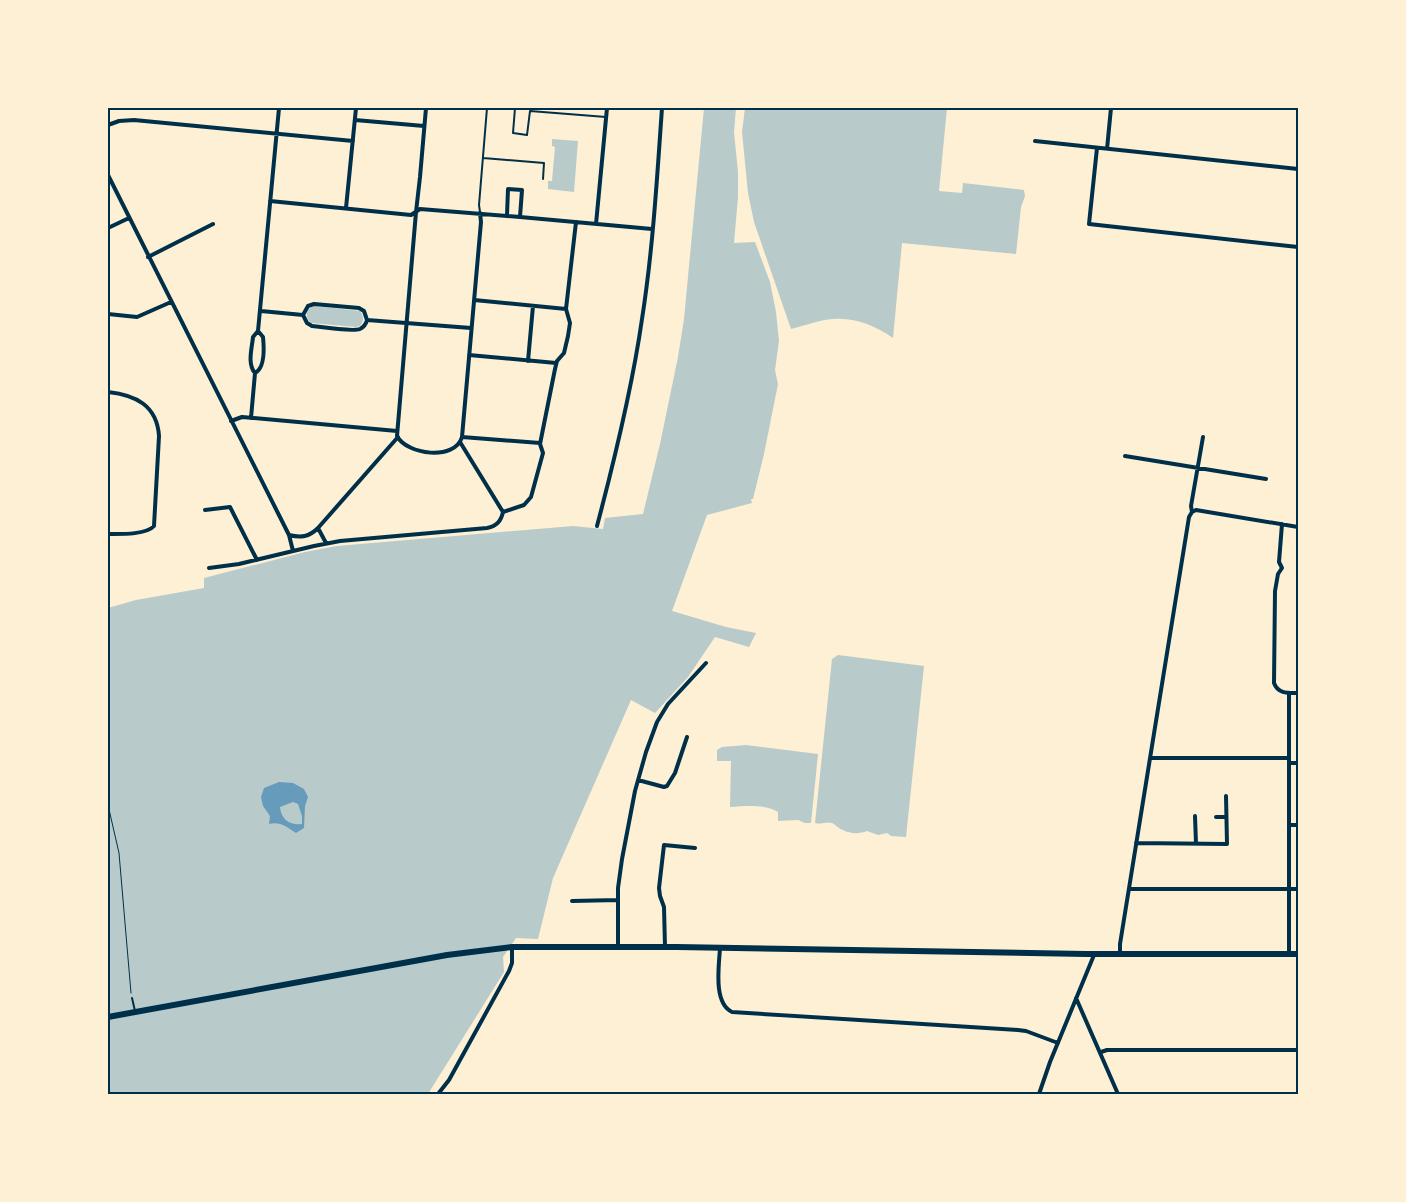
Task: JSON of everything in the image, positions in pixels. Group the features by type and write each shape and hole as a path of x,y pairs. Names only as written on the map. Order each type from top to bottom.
{"main road":[{"path":"108,1017 447,955 509,946 1094,954 1298,954"}],"street":[{"path":"251,418 255,373 250,363 253,337 258,331 279,108"},
{"path":"346,208 356,108"},
{"path":"426,108 397,431 402,443 413,449 430,452 447,450 460,442 462,437 481,222 480,213"},
{"path":"596,224 607,108"},
{"path":"597,526 613,466 646,295 662,108"},
{"path":"1107,149 1111,108"},
{"path":"108,125 119,121 134,120 353,140"},
{"path":"355,120 424,126"},
{"path":"1035,141 1298,170"},
{"path":"1097,148 1089,224 1298,247"},
{"path":"108,175 288,536 293,551"},
{"path":"507,216 508,189 522,190 520,217"},
{"path":"270,201 411,215 420,209 480,213 652,230"},
{"path":"108,228 129,218"},
{"path":"209,568 230,566 326,543 487,528 499,522 503,512 524,505 531,497 543,453 540,443 556,363 564,353 568,336 569,321 566,309 576,222"},
{"path":"148,257 213,224"},
{"path":"474,300 566,309"},
{"path":"108,314 136,317 171,302"},
{"path":"314,304 359,308 364,311 367,320 364,326 354,330 312,326 307,323 303,315 308,306 314,304"},
{"path":"528,361 534,306"},
{"path":"260,311 303,315"},
{"path":"367,320 471,328"},
{"path":"255,373 262,366 263,336 258,331"},
{"path":"469,355 556,363"},
{"path":"108,392 128,395 143,404 156,421 159,436 154,526 146,531 108,534"},
{"path":"231,421 240,417 397,431"},
{"path":"288,536 302,537 309,535 318,528 398,437"},
{"path":"462,437 540,443"},
{"path":"1120,954 1136,843 1203,437"},
{"path":"460,442 503,512"},
{"path":"1125,456 1266,478"},
{"path":"205,510 230,507 257,560"},
{"path":"1192,512 1196,510 1298,527"},
{"path":"1282,524 1279,562 1282,568 1278,574 1275,591 1274,683 1282,693 1298,693"},
{"path":"318,528 326,543"},
{"path":"618,947 618,888 625,841 638,780 649,742 661,714 676,694 706,662"},
{"path":"1289,693 1289,954"},
{"path":"638,780 664,787 667,786 675,773 687,737"},
{"path":"1151,758 1289,761 1298,763"},
{"path":"1136,843 1227,844 1226,796"},
{"path":"1195,816 1196,844"},
{"path":"1216,817 1226,817"},
{"path":"1289,825 1298,825"},
{"path":"664,947 664,907 659,888 665,838"},
{"path":"664,845 695,848"},
{"path":"1129,889 1298,889"},
{"path":"572,901 618,900"},
{"path":"438,1094 449,1080 509,971 512,963 509,946"},
{"path":"720,948 720,997 726,1008 732,1012 1018,1030 1026,1031 1058,1043"},
{"path":"1039,1094 1094,954"},
{"path":"1076,998 1118,1094"},
{"path":"1100,1052 1107,1050 1298,1050"}],"lane":[{"path":"480,213 479,205 487,108"},
{"path":"515,108 513,133 527,135 530,111 606,117"},
{"path":"587,108 607,108"},
{"path":"483,158 544,163 543,179"},
{"path":"132,998 135,1011"}],"path":[{"path":"108,805 118,853 132,998"}],"shaded area":[{"path":"704,108 736,108 734,132 738,172 738,197 734,243 755,242 770,282 779,341 775,370 778,384 764,454 753,499 751,499 752,503 707,515 672,611 726,627 756,633 749,647 715,637 688,677 655,713 631,700 553,878 538,939 516,938 503,957 504,972 428,1094 108,1094 108,608 136,600 204,588 204,578 305,552 337,546 573,526 603,529 605,518 643,514 660,444 684,319"},
{"path":"745,108 947,108 939,191 962,193 963,183 1024,190 1025,196 1021,207 1016,254 902,243 893,338 872,326 849,319 828,320 791,329 754,222 748,193 742,132"},
{"path":"552,139 578,141 574,192 548,189 548,181 552,181 555,147 552,146"},
{"path":"315,306 360,311 363,317 362,322 360,326 356,327 311,323 307,318 307,313"},
{"path":"838,655 924,666 906,837 891,836 887,833 878,835 867,831 852,833 832,823 815,823 832,659"},
{"path":"746,745 818,754 811,823 798,820 778,821 778,812 773,809 755,806 730,807 731,761 717,761 717,750 722,747"}],"water":[{"path":"279,782 293,783 304,789 308,797 305,806 304,828 296,833 280,824 269,824 270,816 263,806 261,797 264,788","holes":["293,802 298,804 302,816 302,824 290,823 282,815 280,807"]}]}
